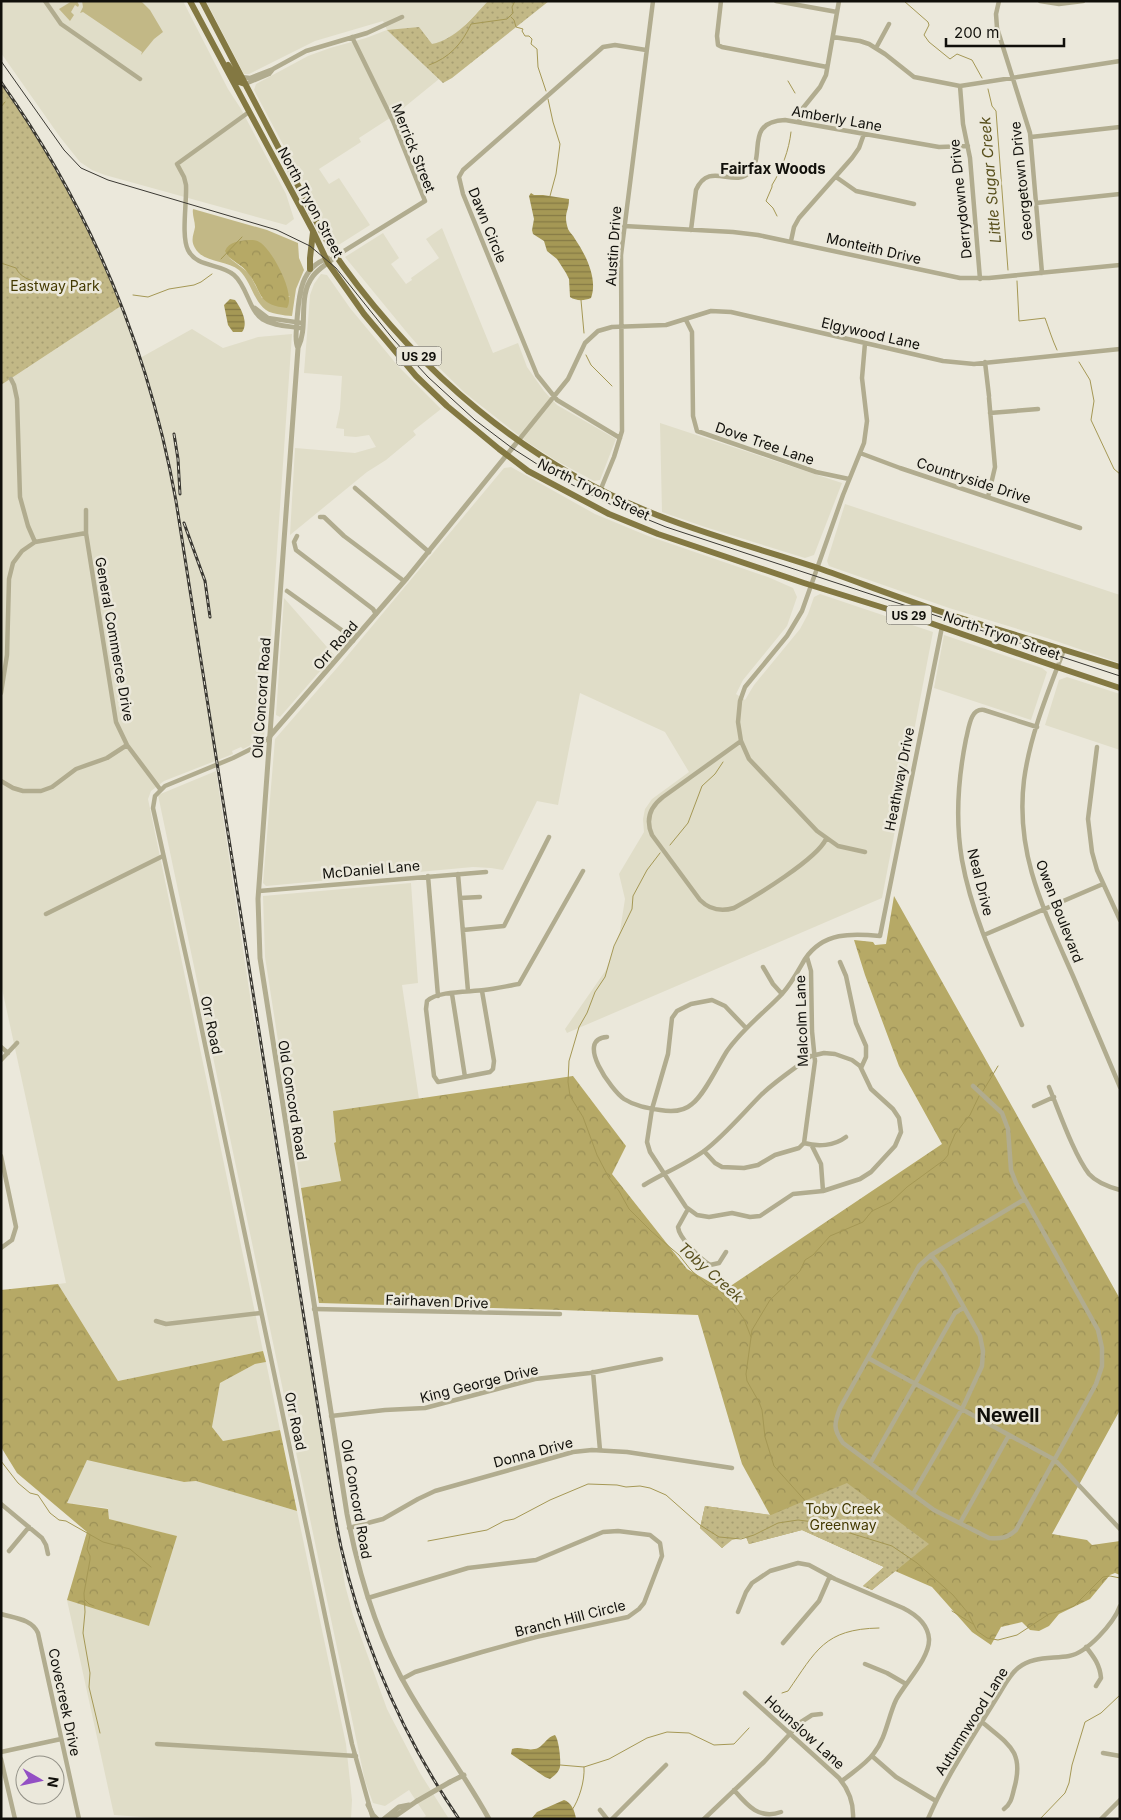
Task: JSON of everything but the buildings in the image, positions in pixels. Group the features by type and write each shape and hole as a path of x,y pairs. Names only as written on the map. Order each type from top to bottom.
{"main road":[{"name":"North Tryon Street","path":"190,1 313,231 327,261 369,319 416,376 447,406 528,471 609,514 683,543 812,586 879,605 1057,668 1120,688"},
{"name":"North Tryon Street","path":"202,1 308,208 336,256 361,289 427,365 475,408 518,442 600,490 647,512 944,612 1120,667"},
{"path":"218,53 239,82 245,84"},
{"path":"310,269 313,231"}],"street":[{"path":"45,1 61,24 140,79"},
{"name":"Austin Drive","path":"600,490 620,438 623,404 621,262 653,1"},
{"path":"721,1 717,36 718,45 827,67"},
{"path":"776,1 837,12"},
{"path":"799,122 803,108 823,82 839,1"},
{"name":"Georgetown Drive","path":"998,1 996,14 997,28 1031,137 1042,273"},
{"path":"1040,1 1059,4 1083,1"},
{"path":"241,77 250,78 273,69 311,49 367,32 402,16"},
{"path":"876,48 888,24"},
{"path":"833,36 860,41 876,48 914,77 960,86 1120,61"},
{"name":"Merrick Street","path":"336,256 425,201 393,121 356,49 352,37"},
{"name":"Dawn Circle","path":"620,438 554,397 532,364 463,194 459,177 463,170 600,49 615,45 646,50"},
{"path":"245,84 269,74 273,69"},
{"name":"Derrydowne Drive","path":"960,86 963,124 968,146 980,279"},
{"path":"249,112 177,164 186,183 186,242 188,250 200,262 225,270 235,276 254,307 268,318 299,325"},
{"name":"Amberly Lane","path":"691,230 696,190 702,181 711,175 737,178 747,174 755,165 758,139 764,128 778,120 799,122 938,147 968,146"},
{"path":"1031,137 1120,127"},
{"path":"791,241 794,227 799,218 856,154 864,134"},
{"path":"836,176 856,191 914,204"},
{"path":"1036,203 1120,194"},
{"name":"Monteith Drive","path":"624,226 733,232 791,241 938,274 980,279 1120,265"},
{"path":"310,269 336,256"},
{"name":"Old Concord Road","path":"299,325 307,287 313,275 327,261"},
{"name":"Old Concord Road","path":"310,269 300,291 300,341 259,891 260,958 349,1528 361,1578 384,1640 402,1679 464,1775 489,1819"},
{"name":"Elgywood Lane","path":"554,397 568,379 585,343 604,329 666,325 700,314 723,311 949,362 967,364 1120,349"},
{"name":"Dove Tree Lane","path":"686,320 692,332 693,416 698,431 816,472 849,479"},
{"path":"864,852 838,846 826,839 755,766 741,742 738,708 742,694 748,684 793,628 802,611 860,453 868,421 862,378 865,343"},
{"path":"985,362 995,467 988,497"},
{"path":"11,379 17,399 20,497 28,526 35,542"},
{"name":"Orr Road","path":"373,1819 351,1737 260,1313 193,988 153,808 155,796 160,789 233,758 259,745 270,737 429,552 554,397"},
{"path":"990,413 1038,409"},
{"name":"Countryside Drive","path":"860,453 1080,528"},
{"path":"355,488 429,552"},
{"name":"General Commerce Drive","path":"86,510 86,533 114,713 119,730 127,746 160,789"},
{"path":"320,517 324,517 344,536 404,581"},
{"path":"1,693 8,655 10,573 14,563 20,554 35,542 86,533"},
{"path":"298,536 294,542 296,550 373,609 376,614"},
{"path":"287,592 343,631 353,641"},
{"name":"Heathway Drive","path":"807,957 824,942 839,936 851,934 880,936 942,627"},
{"name":"Owen Boulevard","path":"1064,650 1037,727 1027,764 1022,808 1028,860 1032,879 1044,909 1120,1087"},
{"name":"Neal Drive","path":"1022,1025 984,935 965,874 960,844 959,784 971,719 974,713 984,710 1037,727"},
{"path":"741,742 654,804 649,814 648,822 652,834 700,900 707,906 715,909 726,910 734,908 798,867 819,850 826,839"},
{"path":"1,781 13,788 24,791 42,790 52,786 76,769 107,758 127,746"},
{"path":"1097,747 1088,819 1092,852 1103,884 1120,920"},
{"path":"463,930 504,926 549,837"},
{"path":"46,914 163,856"},
{"path":"482,991 494,1065 490,1072 440,1082 434,1076 426,1005 430,998 518,984 583,871"},
{"name":"McDaniel Lane","path":"259,891 486,872"},
{"path":"458,874 468,991"},
{"path":"428,876 438,996"},
{"path":"984,935 1103,884"},
{"path":"460,898 480,897"},
{"path":"607,1037 599,1039 595,1043 594,1054 612,1088 630,1102 652,1108 674,1111 686,1108 692,1104 728,1050 746,1028 794,980 807,957"},
{"name":"Malcolm Lane","path":"804,1144 808,1104 814,1078 811,971 807,957"},
{"path":"840,962 846,976 856,1023 866,1046 866,1057 861,1068"},
{"path":"763,967 772,984 782,994"},
{"path":"452,994 465,1077"},
{"path":"644,1186 664,1174 704,1151 768,1089 814,1055 828,1054 840,1056 856,1063 861,1068 871,1089 897,1114 900,1124 899,1137 891,1151 868,1174 854,1182 823,1191 790,1195 765,1213 755,1217 732,1213 703,1216 688,1209 664,1174 648,1148 647,1135 652,1108 668,1054 672,1018 677,1011 700,1002 712,1000 725,1006 746,1028"},
{"path":"1,1060 17,1043"},
{"path":"1,1047 8,1053"},
{"path":"973,1086 1002,1113 1008,1129 1011,1170 1025,1200 1098,1330 1102,1348 1102,1366 1096,1384 1055,1460 1016,1530 1007,1537 998,1539 989,1538 934,1510 843,1443 836,1433 835,1422 840,1408 919,1266 931,1255 1025,1200"},
{"path":"1049,1087 1080,1160 1097,1181 1120,1190"},
{"path":"1034,1106 1054,1097"},
{"path":"704,1151 715,1163 722,1167 744,1168 758,1165 775,1155 799,1148 804,1144 812,1146 837,1142 846,1137"},
{"path":"812,1146 821,1164 823,1191"},
{"path":"1,1156 16,1227 12,1240 1,1248"},
{"path":"688,1209 679,1223 678,1231 681,1237 710,1265 719,1263 726,1252"},
{"path":"913,1494 962,1410 982,1366 983,1351 980,1336 943,1270 931,1255"},
{"path":"870,1462 954,1313 963,1308"},
{"name":"Fairhaven Drive","path":"314,1309 560,1314"},
{"path":"156,1321 166,1324 260,1313"},
{"path":"868,1358 1055,1460 1120,1529"},
{"name":"King George Drive","path":"331,1416 426,1408 535,1379 594,1372 661,1360"},
{"path":"594,1372 600,1450"},
{"path":"960,1523 1009,1435"},
{"name":"Donna Drive","path":"349,1528 383,1519 436,1491 573,1452 600,1450 732,1468"},
{"path":"1,1504 44,1541 48,1554"},
{"path":"9,1551 29,1527"},
{"name":"Branch Hill Circle","path":"368,1598 468,1568 536,1560 603,1532 618,1531 650,1535 660,1543 662,1556 644,1603 628,1617 482,1652 410,1674 402,1679"},
{"path":"738,1612 752,1583 764,1574 793,1563 804,1563 913,1613 923,1623 928,1633 928,1648 897,1698 881,1742 872,1756 842,1781"},
{"path":"783,1643 819,1601 830,1576"},
{"name":"Autumnwood Lane","path":"928,1819 936,1801 1010,1676 1021,1665 1037,1660 1074,1655 1107,1628 1115,1619 1120,1606"},
{"name":"Covecreek Drive","path":"1,1614 28,1622 36,1629 79,1819"},
{"path":"1086,1647 1099,1666 1100,1678 1096,1686"},
{"path":"865,1664 887,1672 906,1684"},
{"name":"Hounslow Lane","path":"745,1693 842,1781 852,1801 853,1819"},
{"path":"704,1819 764,1762 804,1720 812,1715 821,1714"},
{"path":"982,1722 1012,1748 1018,1763 1011,1801 1004,1809"},
{"path":"1,1752 62,1739"},
{"path":"157,1744 356,1756"},
{"path":"1103,1753 1120,1756"},
{"path":"872,1756 896,1777 936,1801"},
{"path":"1,1759 15,1819"},
{"path":"612,1819 666,1765"},
{"path":"393,1818 409,1805 464,1775"},
{"path":"734,1790 748,1806 759,1813 781,1812"},
{"path":"1101,1819 1120,1800"},
{"path":"384,1819 400,1807 409,1805"},
{"path":"368,1806 377,1819"},
{"path":"600,1810 607,1819"}],"shaded area":[{"path":"1,1 183,1 228,89 241,109 286,194 294,219 286,225 105,175 92,170 80,162 60,137 1,53"},
{"path":"206,1 488,1 456,34 444,42 432,45 388,30 439,79 396,114 359,138 361,142 319,169 329,184 339,178 370,225 337,246 254,90 256,84 308,56 387,30 383,21 315,41 249,74 244,74"},
{"path":"531,193 534,195 569,199 566,216 568,229 590,267 593,283 591,298 580,300 570,297 569,279 566,273 557,259 547,251 544,241 533,234 534,219 529,196"},
{"path":"442,228 493,353 518,343 527,367 544,391 557,405 616,439 600,480 594,481 527,442 465,393 431,360 345,257 383,233 399,258 391,264 406,284 412,280 411,278 439,258 426,239"},
{"path":"321,274 327,275 350,308 398,366 441,409 413,431 416,435 290,535 295,448 355,453 376,447 369,435 344,436 344,429 336,428 340,409 342,376 304,373 310,295 314,284"},
{"path":"230,299 235,300 240,307 245,324 242,332 233,332 228,325 224,305"},
{"path":"121,306 140,358 192,329 223,348 258,337 292,334 264,738 243,749 241,747 232,751 233,754 164,781 151,791 148,799 263,1351 118,1381 58,1284 66,1283 1,984 1,385"},
{"path":"660,423 842,483 814,555 805,558 662,512"},
{"path":"511,467 595,514 648,536 768,577 793,588 797,597 787,626 743,680 736,694 745,700 754,685 800,629 814,597 820,594 933,632 882,898 567,1033 565,1029 606,970 620,931 625,899 619,874 644,832 643,819 645,809 652,799 689,772 665,732 580,693 558,805 537,801 503,870 473,867 266,886 263,883 275,739 343,661 504,468"},
{"path":"845,504 1120,595 1120,663 949,608 829,566 827,561"},
{"path":"284,598 334,655 280,717 276,715"},
{"path":"944,635 1042,668 1047,672 1031,720 934,688"},
{"path":"1067,677 1120,694 1120,750 1045,725 1059,680"},
{"path":"216,771 254,1022 345,1585 353,1615 387,1709 420,1773 449,1819 422,1819 426,1816 409,1790 385,1806 373,1803 365,1781 158,795"},
{"path":"411,883 418,983 402,985 419,1099 334,1111 336,1142 334,1143 341,1182 301,1188 265,957 263,896"},
{"path":"266,1362 280,1430 223,1441 212,1427 220,1383 255,1364"},
{"path":"87,1459 184,1482 196,1481 297,1511 346,1744 352,1800 351,1819 170,1819 114,1815 67,1600 149,1626 176,1536 109,1519 108,1508 67,1503"},
{"path":"555,1735 558,1741 560,1767 550,1779 511,1754 512,1749 515,1748 538,1748"},
{"path":"564,1800 572,1807 576,1819 531,1819 537,1812"}],"green space":[{"path":"72,1 77,1 79,5 78,7 75,5 71,12 74,15 70,21 59,9"},
{"path":"82,1 141,1 150,10 163,32 154,39 141,55 142,52 83,12 80,13 83,7"},
{"path":"488,1 549,1 452,78 443,83 387,30 419,27 432,44 449,38 456,33"},
{"name":"Eastway Park","path":"1,83 39,139 68,190 121,306 1,385"},
{"path":"193,209 267,230 298,243 299,258 304,270 296,289 292,316 269,312 263,308 239,270 228,264 209,259 199,253 193,242 195,227","holes":["228,257 290,297 262,298 249,273"]},
{"path":"249,240 261,243 277,264 286,284 289,302 287,308 265,301 245,270 225,251 232,243"},
{"path":"894,896 1120,1299 1120,1410 1052,1534 1087,1540 1092,1545 1120,1541 1120,1575 1115,1573 1110,1575 1090,1599 1059,1614 1049,1626 1039,1631 1030,1630 1022,1622 1001,1627 991,1645 972,1632 932,1587 895,1571 872,1590 863,1586 884,1567 802,1530 749,1544 746,1537 732,1539 722,1548 700,1528 705,1506 770,1515 742,1464 698,1315 319,1303 301,1188 341,1181 334,1143 336,1142 333,1111 573,1076 626,1146 612,1174 687,1269 717,1286 732,1285 942,1144 899,1066 854,940 873,942 875,945 886,944"},
{"path":"58,1284 118,1381 263,1351 266,1362 255,1364 220,1383 212,1427 223,1441 280,1430 297,1511 196,1481 184,1482 87,1460 67,1503 108,1509 109,1519 177,1536 149,1626 67,1600 87,1532 17,1473 1,1447 1,1290"},
{"name":"Toby Creek Greenway","path":"847,1483 929,1544 872,1590 863,1586 884,1567 802,1530 749,1544 746,1537 732,1540 722,1548 700,1528 705,1506 771,1515"}],"waterway":[{"path":"429,65 449,54 463,38 471,24 507,19 513,13 512,7 515,1"},
{"name":"Little Sugar Creek","path":"904,1 928,22 929,25 924,35 929,42 950,59 957,54 972,60 982,78"},
{"path":"511,17 516,27 523,29 522,31 525,36 529,36 532,39 531,44 537,49 538,67 546,91"},
{"path":"788,81 795,93"},
{"name":"Little Sugar Creek","path":"988,89 992,106 996,111 1008,270"},
{"path":"548,99 560,144 556,174 550,196"},
{"path":"1,107 5,102"},
{"path":"777,216 773,208 766,201 789,146 791,132"},
{"path":"221,259 242,237"},
{"path":"1,263 16,268 20,274 33,281 76,288 96,294"},
{"path":"133,295 148,297 169,289 194,285 212,274"},
{"name":"Little Sugar Creek","path":"1017,281 1019,321 1045,318 1057,350"},
{"path":"581,300 584,333"},
{"path":"586,355 591,365 612,386"},
{"name":"Little Sugar Creek","path":"1079,362 1090,380 1094,401 1091,420 1114,469 1120,474"},
{"name":"Toby Creek","path":"670,845 688,823 702,786 715,774 723,762"},
{"name":"Toby Creek","path":"660,853 647,870 633,896 632,909 614,946 605,977 595,992 579,1027 569,1061 568,1082 570,1096 583,1117 597,1155 609,1178 629,1209 679,1255 690,1269 707,1285 719,1290 731,1301 744,1319 751,1337"},
{"path":"983,1091 998,1066"},
{"path":"835,1528 809,1505 774,1466 765,1437 762,1410 747,1381 746,1374 752,1330 770,1300 800,1271 805,1260 813,1255 830,1236 863,1222 872,1211 891,1202 907,1187 944,1160 948,1155 955,1134 970,1115 979,1096"},
{"path":"1,1461 18,1483 30,1493 38,1495 50,1513 59,1520 66,1521 103,1542 130,1549 151,1567"},
{"path":"428,1541 487,1530 588,1484 626,1487 640,1486 666,1495 700,1525 719,1537 741,1539 778,1523 798,1520 814,1522 892,1546 917,1563 953,1595 968,1613 977,1631 987,1638 998,1640 1017,1635 1049,1614 1074,1606 1103,1577 1120,1578"},
{"path":"90,1535 87,1549 90,1560 84,1593 83,1633 90,1673 89,1687 100,1733"},
{"path":"85,1600 94,1606"},
{"path":"952,1611 973,1624"},
{"path":"782,1693 788,1691 806,1664 823,1645 833,1638 860,1629 879,1628"},
{"path":"1040,1819 1065,1793 1085,1722 1101,1713 1120,1695"},
{"path":"560,1765 584,1767 609,1759 647,1738 667,1732 689,1733 714,1745 734,1744 749,1728"},
{"path":"572,1810 581,1790 584,1767"}],"tram line":[{"path":"1,61 64,150 81,168 108,180 277,230 310,246 336,268 393,339 428,377 475,420 512,448 554,475 605,502 666,527 1120,676"}],"railway":[{"path":"1,82 33,130 62,179 88,230 112,282 150,390 176,501 341,1547 361,1619 387,1689 420,1756 459,1819"},
{"path":"174,434 180,494"},
{"path":"184,523 205,581 210,617"}],"district":[{"name":"Fairfax Woods","path":"773,168"},
{"name":"Newell","path":"1008,1415"}]}
